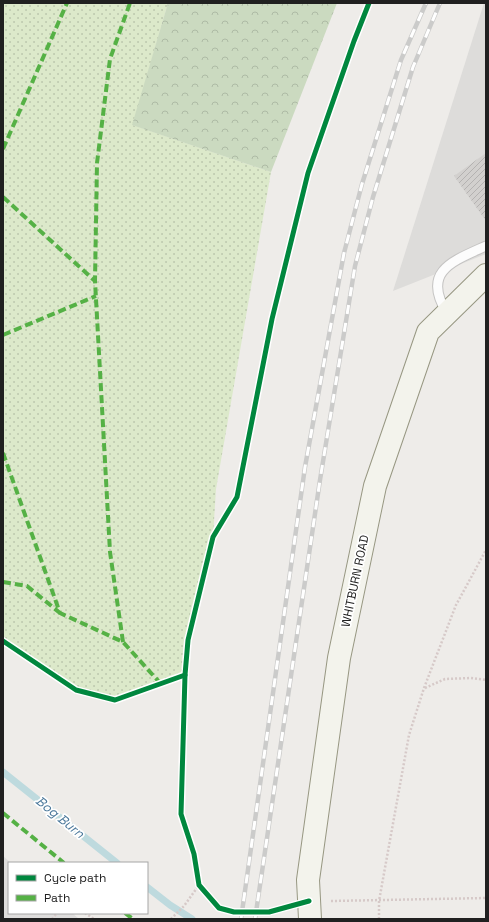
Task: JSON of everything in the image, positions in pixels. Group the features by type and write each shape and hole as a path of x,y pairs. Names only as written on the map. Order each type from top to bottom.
{"main road":[{"name":"WHITBURN ROAD","path":"310,910 308,880 339,658 375,486 428,332 486,275"}],"lane":[{"path":"446,313 440,302 436,289 442,274 454,261 486,246"}],"path":[{"path":"379,919 379,901 408,735 424,688 456,605 486,550"},
{"path":"424,688 446,679 471,678 486,680"},
{"path":"197,877 199,885 204,891"},
{"path":"171,919 184,906 199,885"},
{"path":"310,910 379,901 486,898"}],"shaded area":[{"path":"484,3 486,3 486,254 393,291"},
{"path":"3,856 10,862 8,862 8,914 73,914 79,919 3,919"}],"green space":[{"path":"3,3 168,3 133,125 271,172 216,489 213,537 185,675 115,700 76,690 3,641"},
{"path":"168,3 337,3 271,172 132,125"}],"building":[{"path":"486,153 486,221 454,176"}],"waterway":[{"name":"Bog Burn","path":"3,772 116,862"},
{"name":"Bog Burn","path":"148,888 170,905 192,919"}],"railway":[{"path":"241,919 305,467 344,253 362,184 401,60 426,3"},
{"path":"255,919 320,480 355,266 373,197 413,67 440,3"}],"marked path":[{"path":"3,149 67,3"},
{"path":"123,642 110,552 95,281 97,163 110,59 130,3"},
{"path":"3,197 95,281"},
{"path":"3,335 96,296"},
{"path":"3,453 60,613 123,642 161,684"},
{"path":"3,582 27,586 60,613"},
{"path":"3,813 63,862"},
{"path":"126,914 133,919"}],"cycle path":[{"path":"309,901 269,912 234,912 219,908 199,885 194,854 181,814 185,675 188,640 213,537 237,497 272,319 308,173 354,41 369,3"},
{"path":"3,641 76,690 115,700 185,675"}]}
